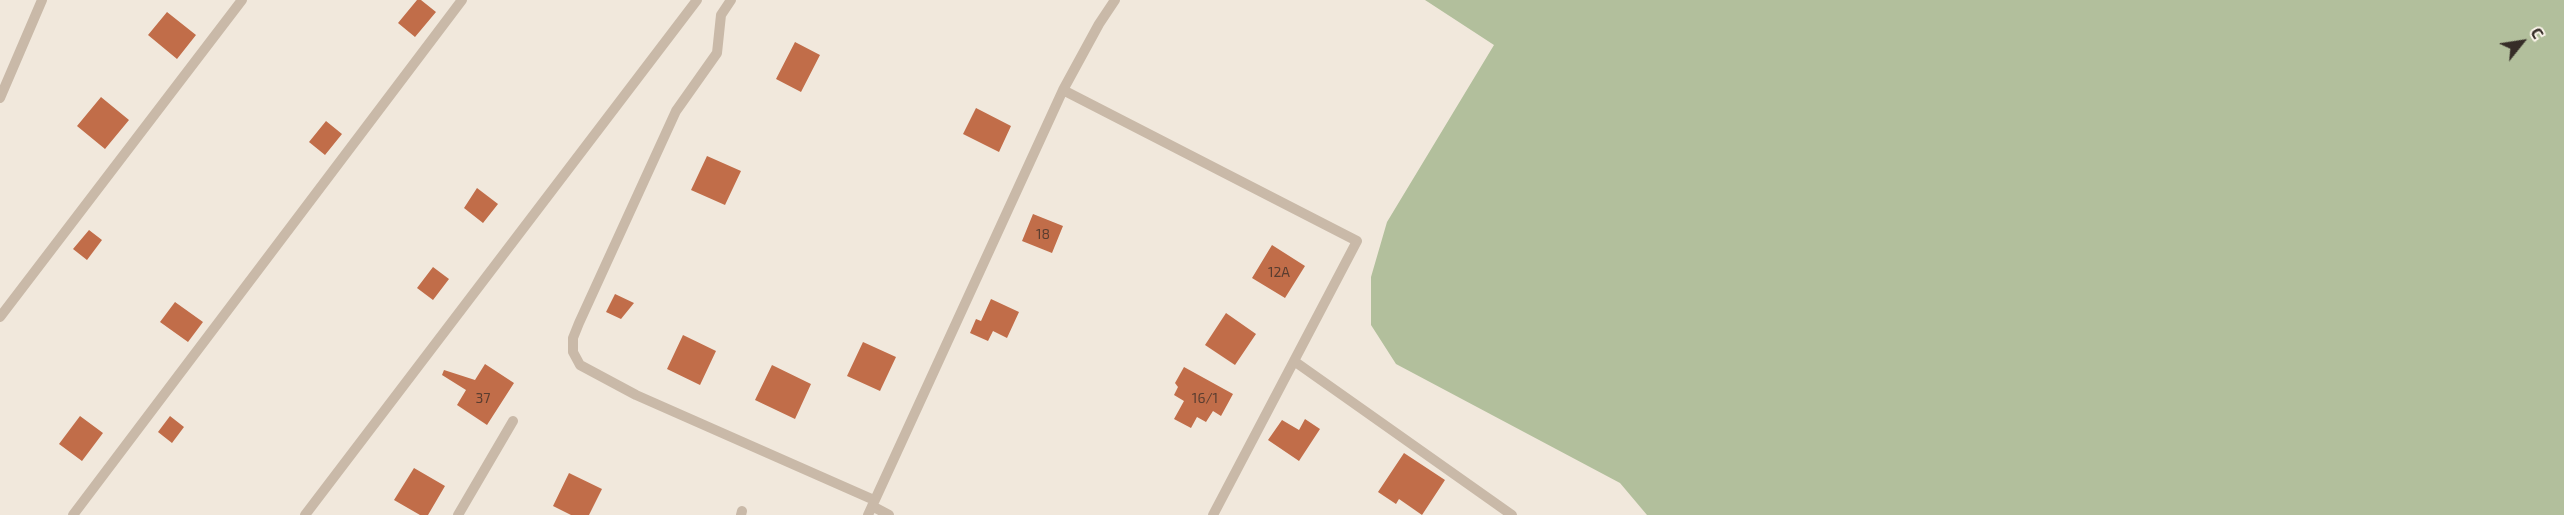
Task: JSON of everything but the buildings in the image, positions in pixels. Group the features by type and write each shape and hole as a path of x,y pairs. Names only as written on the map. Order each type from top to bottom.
{"lane":[{"path":"0,98 42,0"},
{"path":"0,317 242,0"},
{"path":"73,515 462,0"},
{"path":"305,515 697,0"},
{"path":"731,0 721,15 717,53 676,111 579,323 573,338 573,352 580,365 636,395 890,515"},
{"path":"871,507 1063,90 1099,24 1116,0"},
{"path":"1063,90 1357,241 1213,515"},
{"path":"1294,361 1512,515"},
{"path":"458,515 513,421"}],"green space":[{"path":"1425,0 2564,0 2564,515 1647,515 1620,483 1396,364 1371,325 1371,277 1387,222 1494,45"}]}
